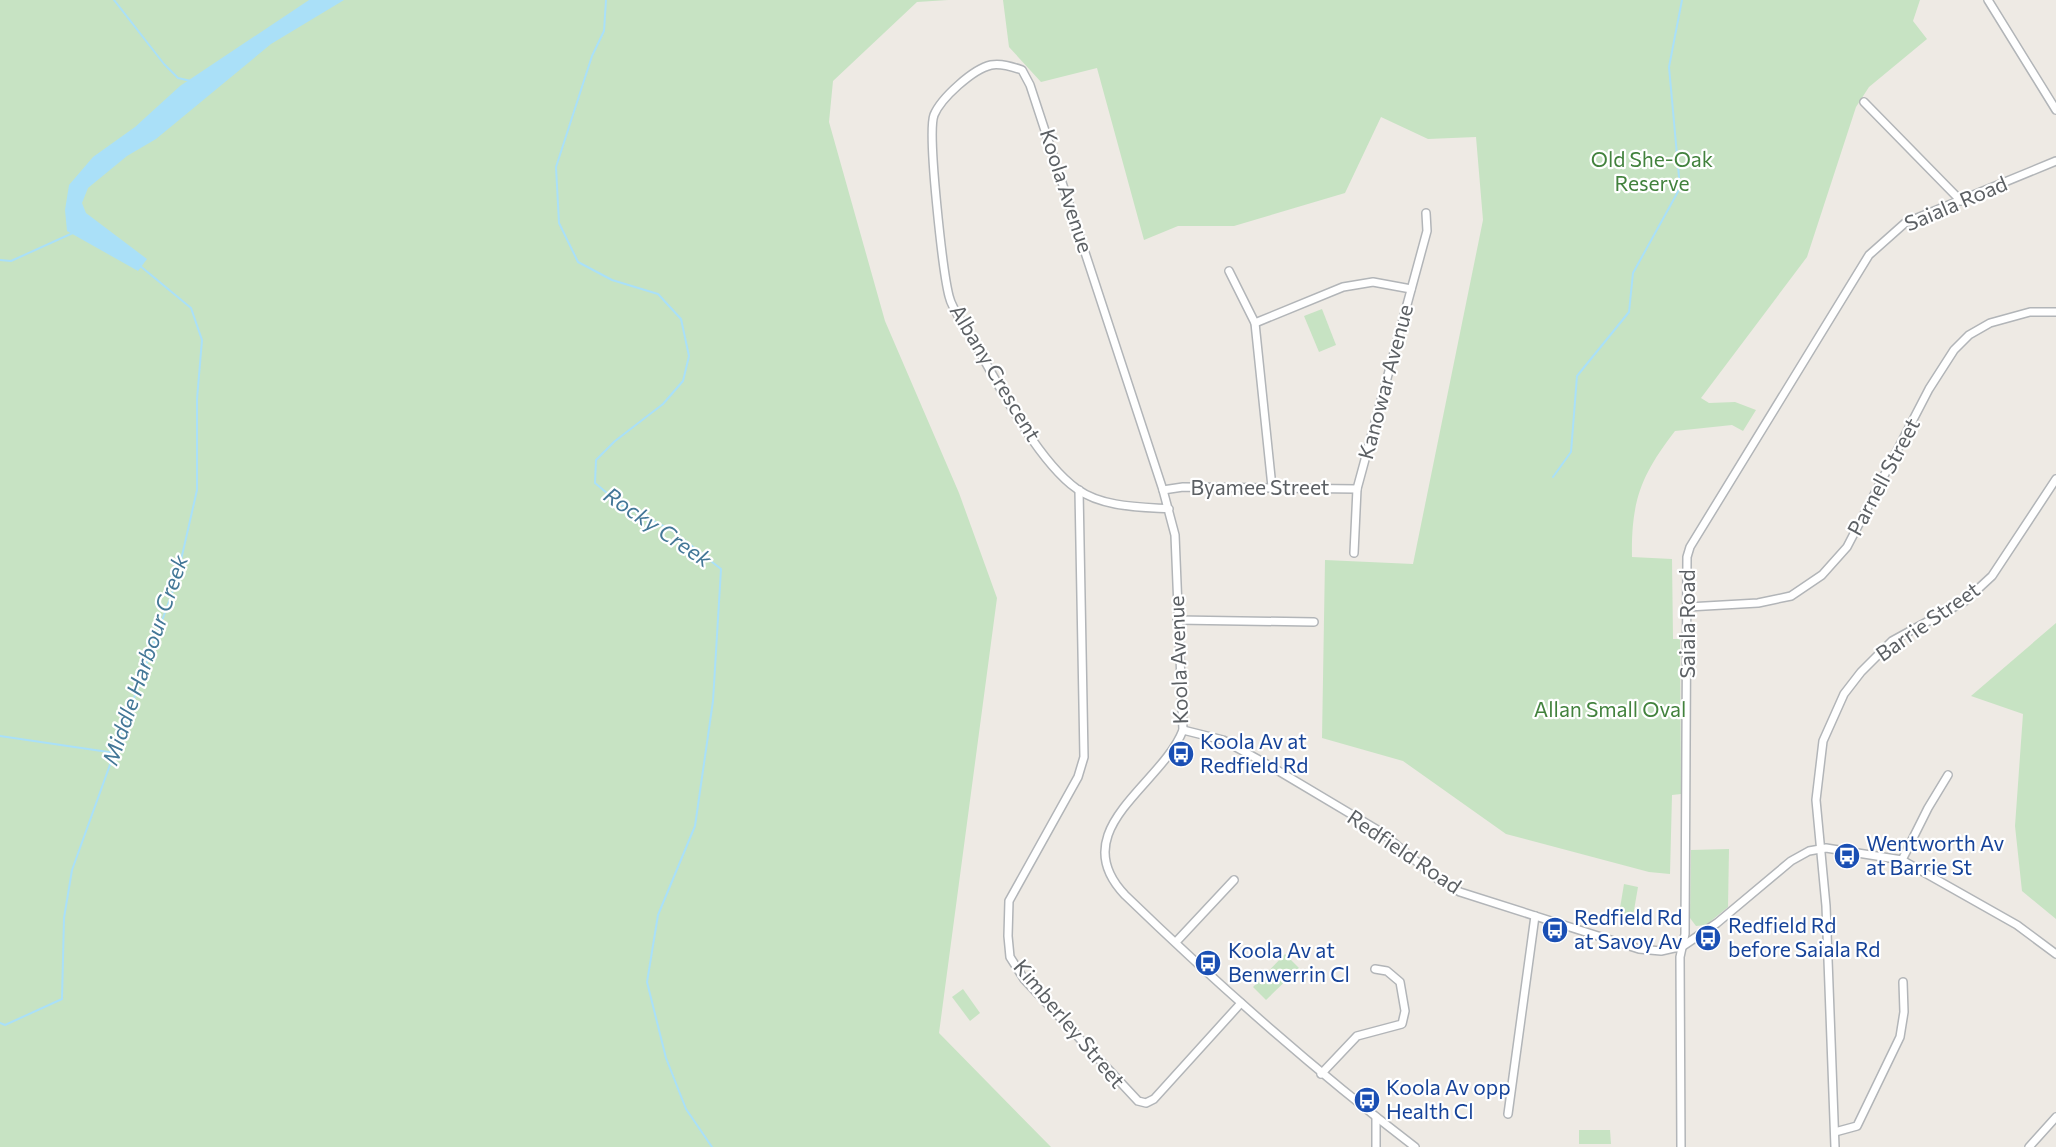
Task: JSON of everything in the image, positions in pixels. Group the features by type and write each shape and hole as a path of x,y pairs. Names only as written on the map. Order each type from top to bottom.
{"street":[{"path":"1988,0 2056,110"},
{"name":"Albany Crescent","path":"1022,70 1011,66 991,65 969,76 949,96 934,116 932,144 949,298 1008,402 1054,466 1079,490 1126,506 1169,509"},
{"name":"Koola Avenue","path":"1022,70 1030,85 1068,196 1169,509 1175,535 1183,730 1168,757 1114,819 1108,831 1105,857 1113,883 1321,1074 1415,1147"},
{"path":"1864,102 1961,201"},
{"name":"Saiala Road","path":"1680,1147 1680,957 1683,946 1687,557 1690,547 1869,255 1905,223 2056,161"},
{"name":"Kanowar Avenue","path":"1354,553 1357,489 1426,231 1426,213"},
{"path":"1229,272 1255,323 1272,487"},
{"path":"1255,323 1343,287 1373,282 1411,289"},
{"name":"Parnell Street","path":"1688,607 1758,603 1791,596 1822,575 1846,547 1929,389 1954,350 1970,335 1990,323 2030,312 2056,312"},
{"name":"Barrie Street","path":"1835,1147 1826,906 1815,800 1818,771 1827,732 1844,694 1877,654 1892,641 1965,601 1992,576 2056,479"},
{"name":"Byamee Street","path":"1163,490 1183,487 1357,489"},
{"name":"Kimberley Street","path":"1079,490 1084,757 1073,787 1009,901 1008,936 1011,957 1024,979 1138,1101 1146,1103 1154,1099 1241,1002"},
{"path":"1178,620 1314,622"},
{"name":"Redfield Road","path":"1183,730 1223,740 1272,767 1381,832 1440,881 1460,892 1639,949 1661,951 1683,946 1717,923 1791,861 1820,849"},
{"path":"1902,860 1928,808 1948,775"},
{"path":"1820,849 1902,860 2017,925 2056,954"},
{"path":"1176,942 1234,880"},
{"path":"1508,1114 1535,916"},
{"path":"1321,1074 1357,1036 1402,1024 1405,1011 1400,982 1387,971 1375,969"},
{"path":"1834,1132 1857,1126 1900,1037 1904,1012 1903,982"},
{"path":"2030,1147 2056,1117"},
{"path":"1376,1118 1376,1147"}],"green space":[{"path":"0,0 948,0 917,2 833,81 829,122 885,321 959,493 997,598 939,1033 1051,1147 0,1147"},
{"name":"Old She-Oak Reserve","path":"1003,0 1920,0 1913,21 1927,39 1869,87 1856,107 1807,257 1701,398 1709,403 1735,402 1756,410 1743,431 1732,425 1675,431 1654,461 1640,490 1634,520 1632,557 1672,559 1673,639 1680,639 1681,794 1672,795 1670,874 1649,872 1506,834 1403,761 1322,738 1325,560 1413,564 1483,220 1476,137 1428,139 1381,117 1345,193 1234,226 1178,226 1144,240 1097,68 1041,82 1009,47"},
{"path":"1322,309 1336,345 1319,352 1304,316"},
{"path":"2056,623 2056,919 2022,891 2015,826 2023,714 1971,696"},
{"path":"1729,849 1728,907 1706,925 1696,926 1690,918 1691,850"},
{"path":"1624,884 1638,887 1633,916 1619,914"},
{"path":"1285,954 1299,968 1266,1000 1253,987"},
{"path":"963,989 980,1013 970,1021 952,997"},
{"path":"1579,1130 1610,1130 1611,1144 1579,1144"}],"water":[{"path":"309,0 344,0 271,44 156,139 127,156 88,188 82,203 86,213 147,259 138,271 67,231 65,210 69,185 93,157 135,127 180,86"}],"waterway":[{"path":"114,0 164,64 178,78 191,81"},
{"name":"Rocky Creek","path":"606,0 604,31 592,56 556,167 559,223 578,262 612,280 658,294 681,319 689,356 683,381 663,404 615,441 596,460 595,483 620,504 673,531 721,569 713,701 695,826 658,915 647,982 666,1058 686,1109 712,1147"},
{"path":"1553,477 1571,452 1577,376 1629,312 1633,273 1680,188 1669,67 1682,0"},
{"path":"0,260 11,261 75,232"},
{"name":"Middle Harbour Creek","path":"0,1023 5,1025 62,999 64,918 72,870 176,582 197,490 197,399 202,340 191,308 139,265"},
{"path":"0,736 115,753"}],"place":[{"name":"Koola Av at Redfield Rd","path":"1181,754"},
{"name":"Wentworth Av at Barrie St","path":"1847,856"},
{"name":"Redfield Rd at Savoy Av","path":"1555,930"},
{"name":"Redfield Rd before Saiala Rd","path":"1708,938"},
{"name":"Koola Av at Benwerrin Cl","path":"1208,963"},
{"name":"Koola Av opp Health Cl","path":"1367,1100"}],"park label":[{"name":"Allan Small Oval","path":"1610,710"}]}
